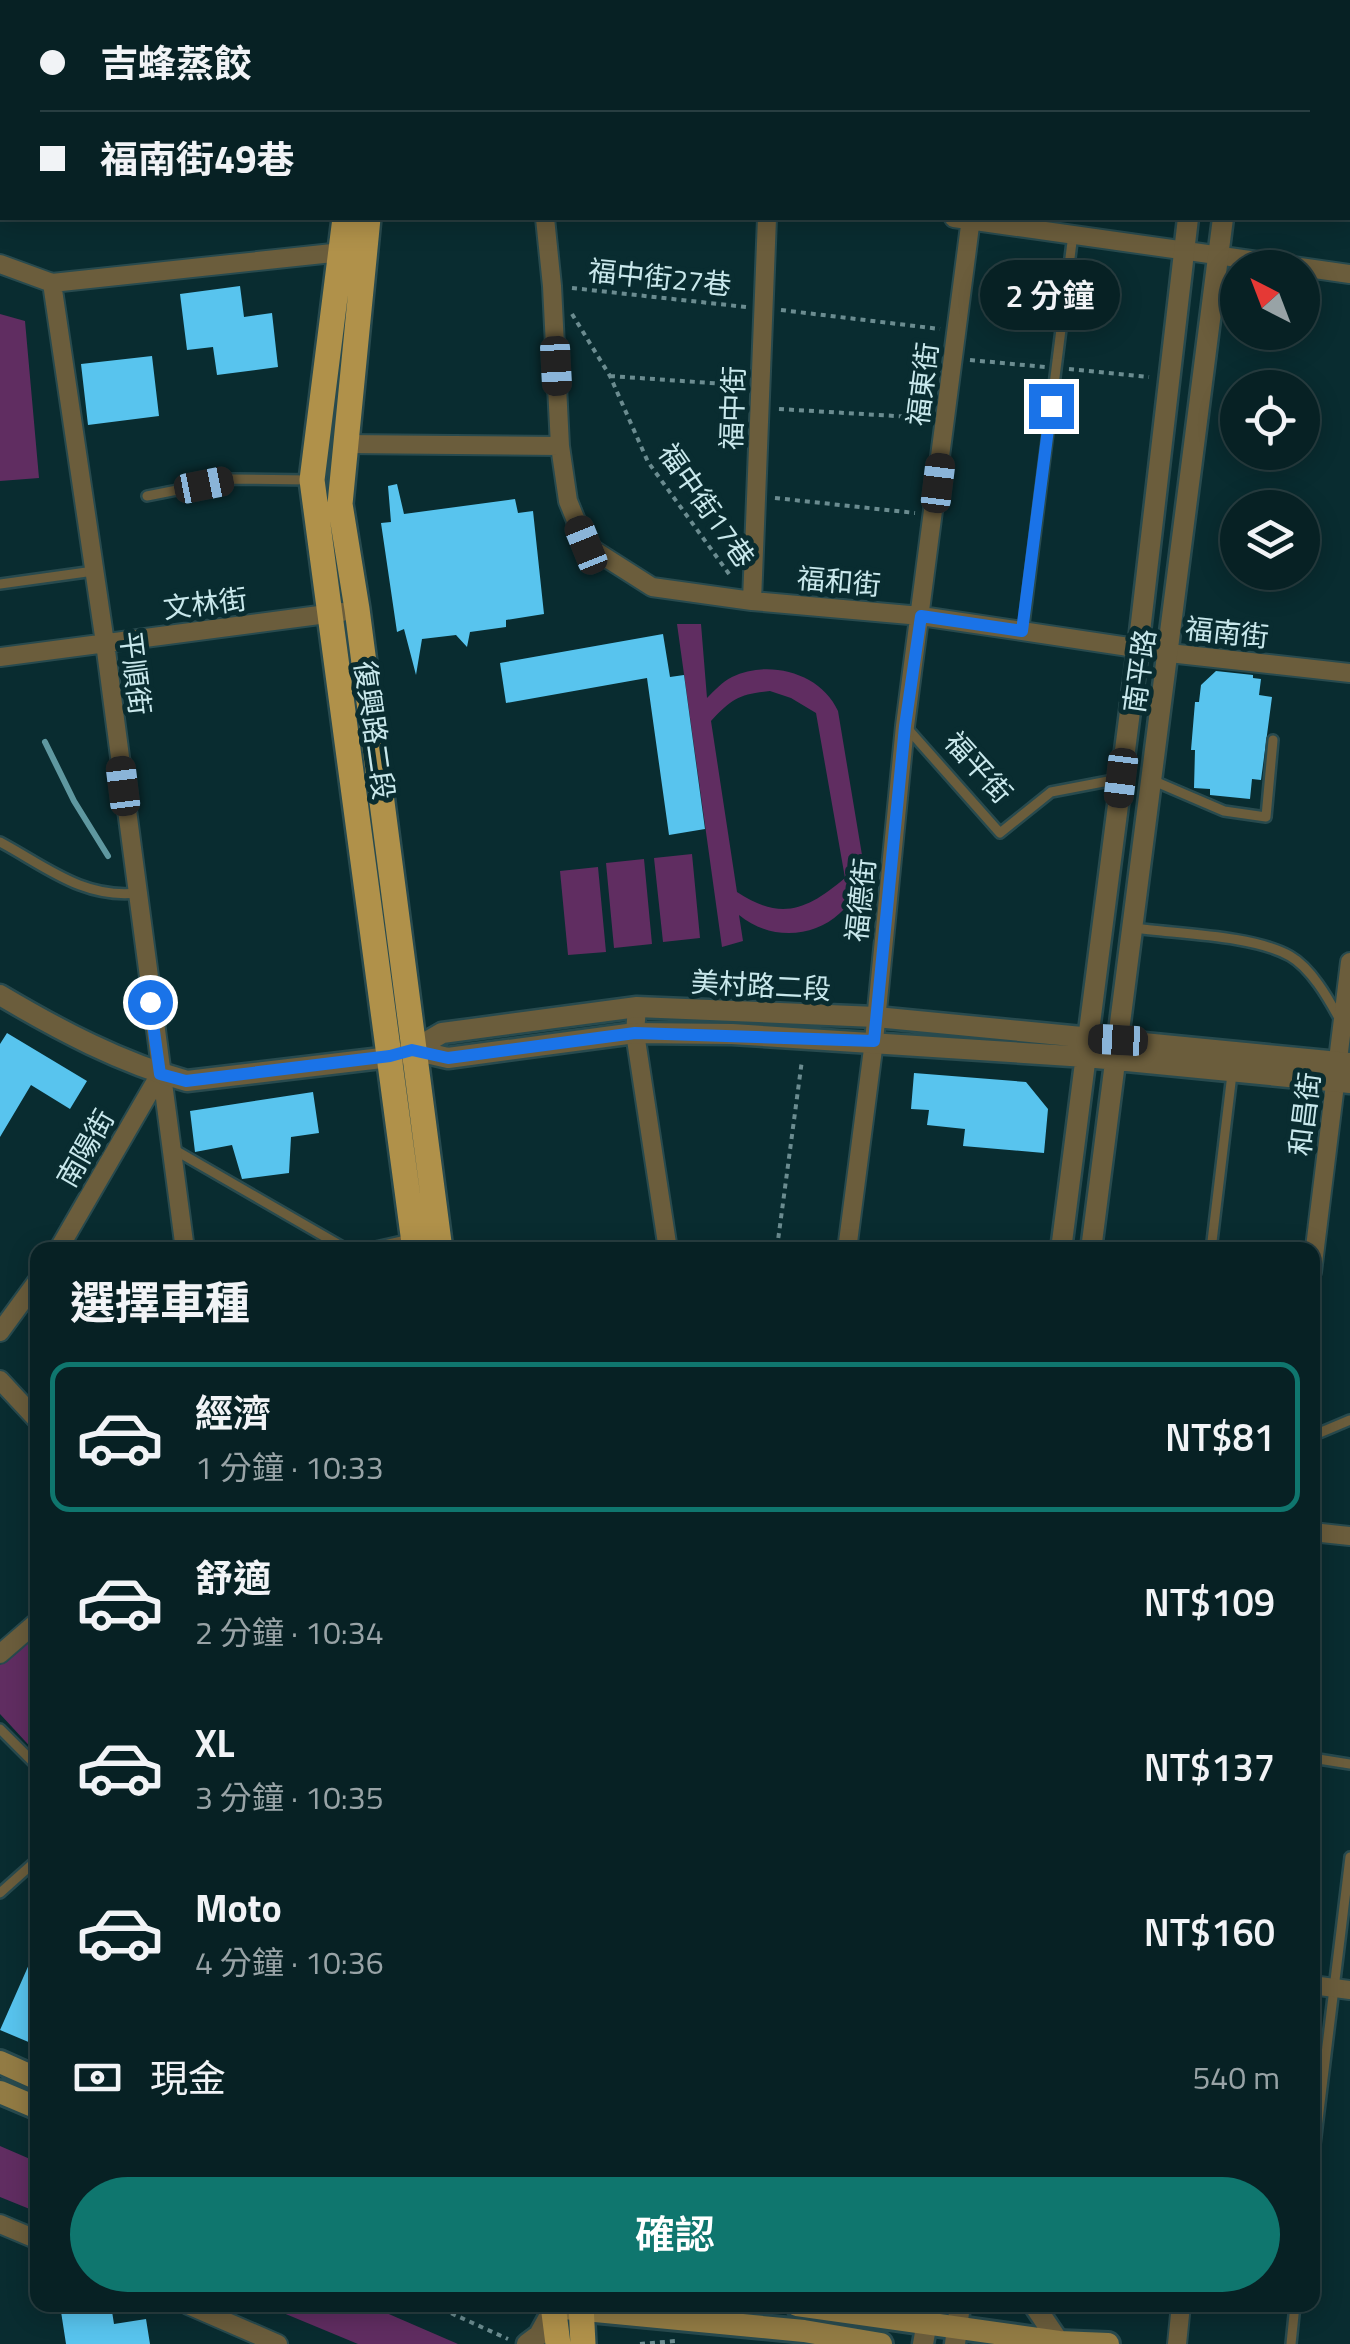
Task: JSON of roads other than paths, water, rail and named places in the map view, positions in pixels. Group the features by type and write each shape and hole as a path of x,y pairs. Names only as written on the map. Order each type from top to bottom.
{"main road":[{"name":"復興路二段","path":"345,220 312,480 328,615 401,1053 438,1242"},
{"name":"復興路二段","path":"368,220 340,504 356,609 401,1053 415,1242"},
{"path":"0,2062 30,2075"},
{"path":"0,2092 30,2105"},
{"path":"558,2344 561,2312"},
{"path":"564,2312 583,2344"},
{"path":"608,2312 881,2344"},
{"path":"855,2312 1059,2342 1108,2344"}],"street":[{"path":"544,220 552,286 560,446 568,501 586,545 652,588 752,601"},
{"name":"福中街","path":"752,601 767,220"},
{"name":"福東街","path":"921,616 957,331 965,220"},
{"path":"978,220 1220,254"},
{"name":"南平路","path":"1062,1242 1138,649 1188,220"},
{"name":"南平路","path":"1220,250 1223,220"},
{"path":"0,264 52,283 342,252"},
{"name":"南平路","path":"1093,1242 1220,254"},
{"path":"1320,269 1350,274"},
{"name":"平順街","path":"52,283 105,643 184,1242"},
{"path":"345,444 560,446"},
{"name":"福和街","path":"752,601 921,616"},
{"name":"文林街","path":"0,657 356,609"},
{"name":"福南街","path":"921,616 1169,654 1350,673"},
{"name":"福德街","path":"848,1242 874,1041 905,726 921,616"},
{"name":"和昌街","path":"1317,1242 1343,1073 1342,1024 1350,962"},
{"name":"美村路二段","path":"2,1002 89,1044 186,1081 401,1053 448,1058 635,1033 1087,1048"},
{"path":"636,1007 635,1033 667,1242"},
{"name":"美村路二段","path":"401,1053 442,1033 636,1007 876,1018 1087,1048 1343,1073"},
{"name":"南陽街","path":"63,1242 160,1074"},
{"path":"0,1332 30,1291"},
{"path":"0,1380 30,1412"},
{"path":"1320,1533 1350,1536"},
{"path":"0,1654 30,1628"},
{"path":"0,2224 30,2237"},
{"path":"204,2312 278,2344"},
{"path":"514,2342 538,2335 556,2312"},
{"path":"1039,2312 1059,2342"},
{"path":"1177,2344 1181,2312"}],"lane":[{"path":"1022,631 1073,234"},
{"path":"146,496 233,479 312,480"},
{"path":"0,584 94,571"},
{"name":"福平街","path":"905,726 1000,833 1051,792 1121,778"},
{"path":"1152,780 1224,812 1266,817 1273,740"},
{"path":"0,842 77,886 112,896 137,894"},
{"path":"1131,928 1266,946 1294,958 1328,997 1342,1024"},
{"path":"1212,1242 1235,1062"},
{"path":"170,1147 334,1242"},
{"path":"1320,1433 1350,1420"},
{"path":"0,1728 30,1760"},
{"path":"1320,1759 1350,1764"},
{"path":"1320,2123 1343,1989 1350,1857"},
{"path":"0,1894 30,1866"},
{"path":"1290,2344 1295,2312"}],"waterway":[{"path":"45,742 74,801 108,856"}]}
